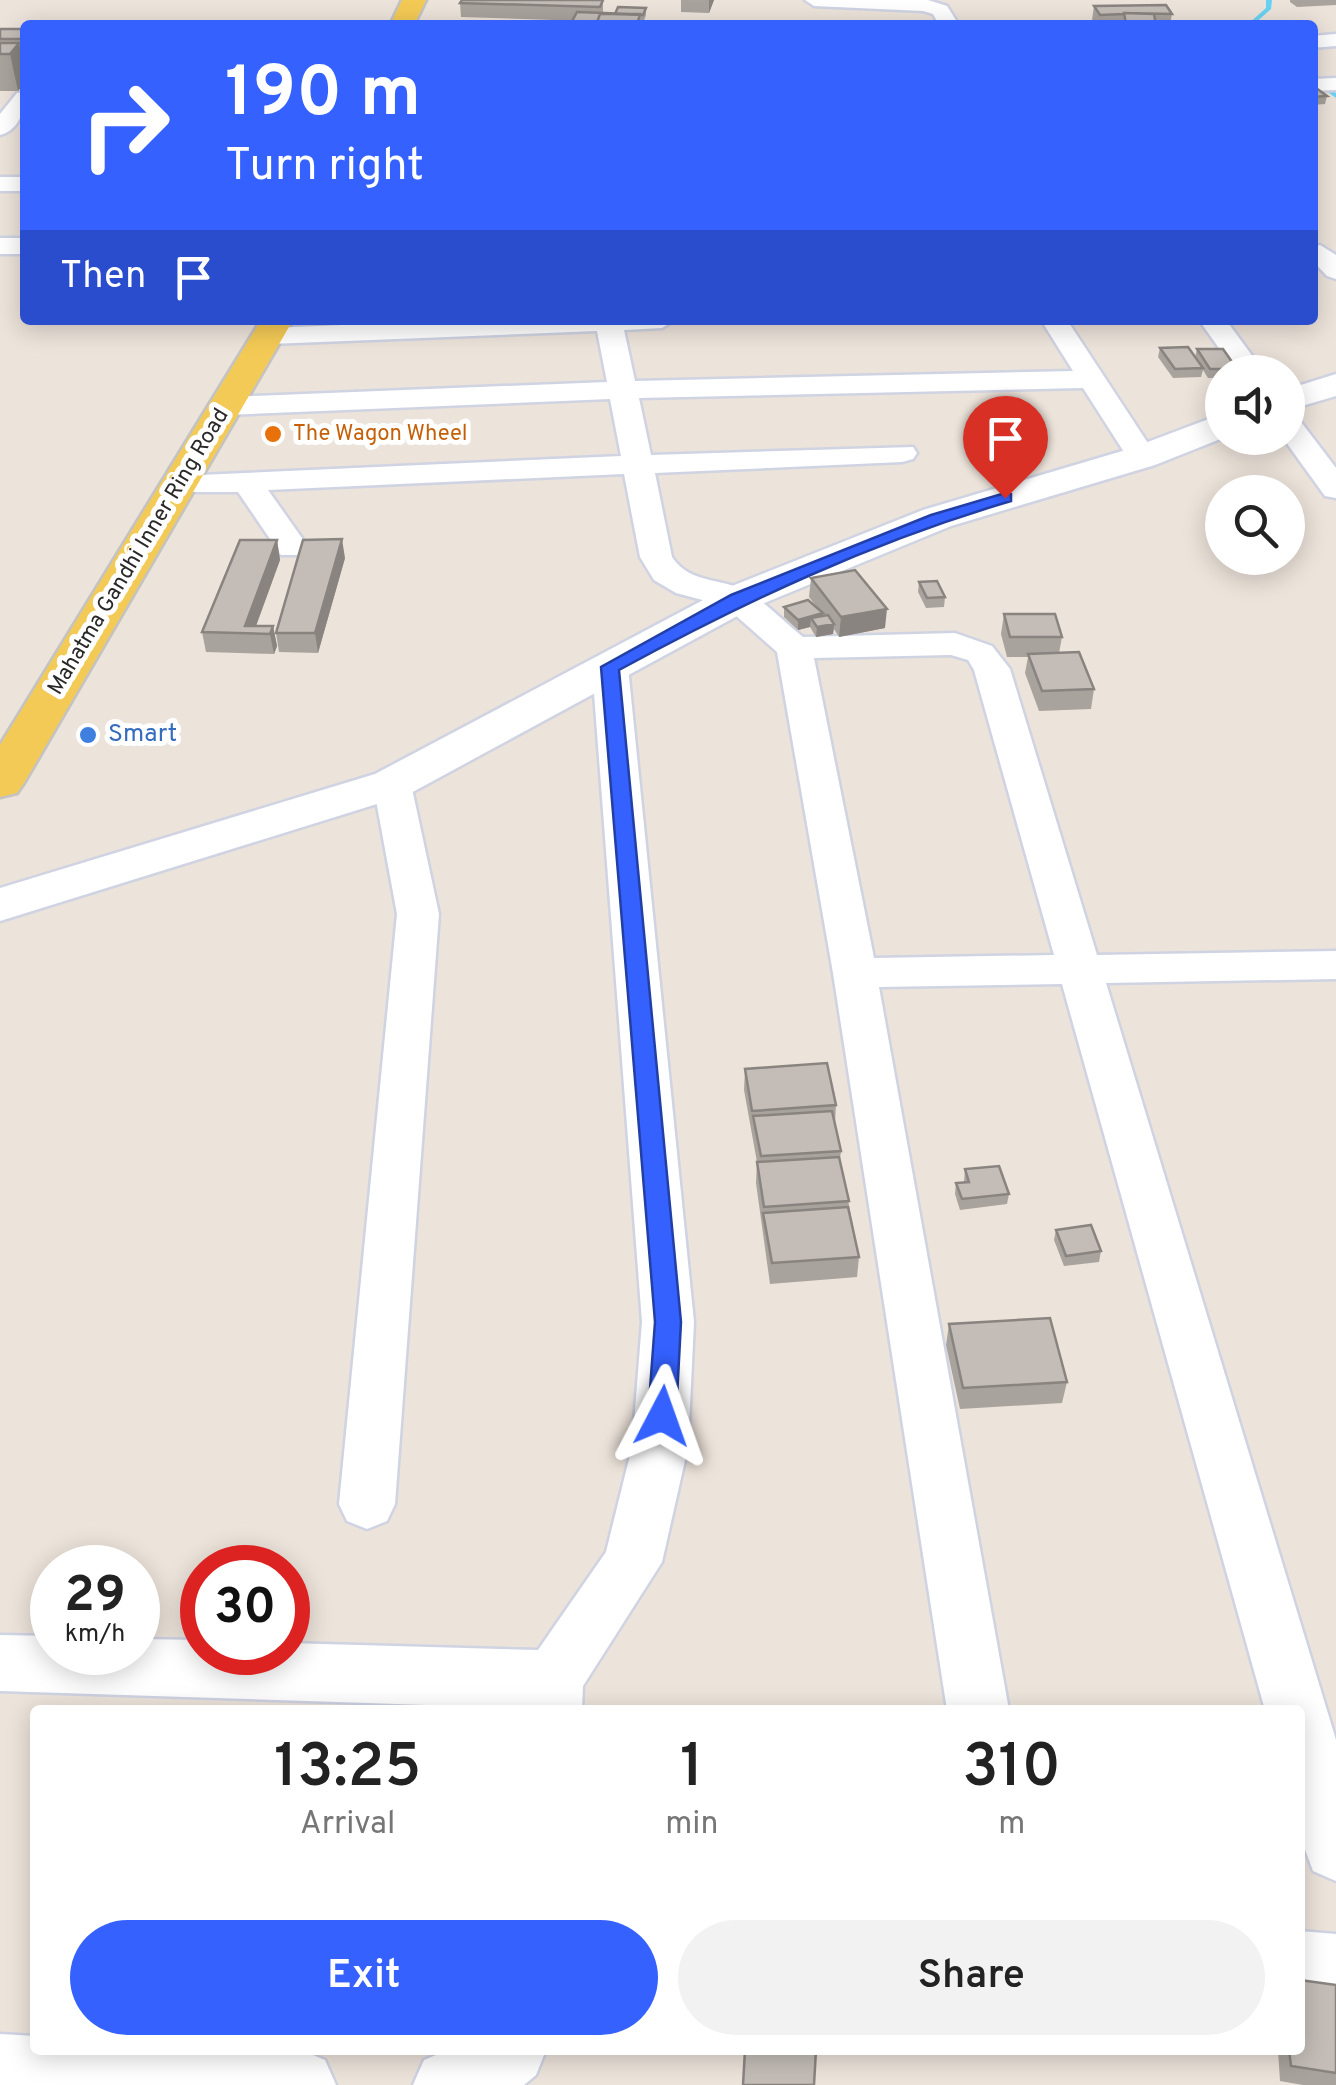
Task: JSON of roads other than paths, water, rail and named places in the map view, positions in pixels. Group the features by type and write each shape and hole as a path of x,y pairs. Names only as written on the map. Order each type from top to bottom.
{"main road":[{"name":"Mahatma Gandhi Inner Ring Road","path":"0,784 176,484 227,406 265,325"},
{"name":"Mahatma Gandhi Inner Ring Road","path":"0,724 265,325"}],"street":[{"path":"814,0 925,5 940,10 947,20"},
{"path":"0,131 20,105"},
{"path":"610,325 656,557 666,573 688,586 737,599 794,648 855,972 977,1705"},
{"path":"1057,325 1142,457"},
{"path":"1216,325 1238,355"},
{"path":"227,406 623,390 1092,379"},
{"path":"1305,394 1336,384"},
{"path":"0,905 392,784 737,599 936,518 1142,457 1205,432"},
{"path":"1305,447 1336,489"},
{"path":"176,484 902,452"},
{"path":"247,482 292,548"},
{"path":"794,648 955,644 980,654 992,668 1295,1705"},
{"path":"0,1663 553,1694 633,1562 660,1447 668,1322 610,667"},
{"path":"366,1504 418,914 392,784"},
{"path":"855,972 1082,969 1332,974"},
{"path":"1305,1741 1336,1848"},
{"path":"1305,1965 1336,1968"},
{"path":"449,2085 481,2076 505,2055"},
{"path":"0,2069 300,2085"}],"waterway":[{"path":"1256,20 1269,8 1269,0"},
{"path":"1318,82 1336,96"}],"place":[{"name":"The Wagon Wheel","path":"273,434"},
{"name":"Smart","path":"88,735"}]}
